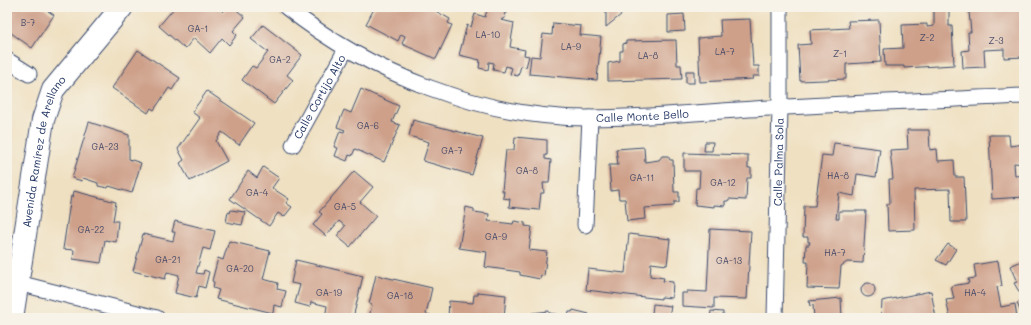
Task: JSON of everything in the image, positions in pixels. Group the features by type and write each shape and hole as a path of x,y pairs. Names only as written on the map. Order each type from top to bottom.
{"street":[{"name":"Avenida Ramírez de Arellano","path":"12,318 12,282 43,120 53,90 122,7"},
{"name":"Calle Monte Bello","path":"286,7 306,23 346,49 441,93 521,112 590,118 780,107 1024,96"},
{"name":"Calle Palma Sola","path":"775,318 780,107 780,7"},
{"name":"Calle Cortijo Alto","path":"293,145 346,49"},
{"path":"7,60 29,74"},
{"path":"585,225 590,118"},
{"path":"12,282 157,318"}],"building":[{"path":"7,7 42,7 54,15 32,48 7,30"},
{"path":"175,7 218,7 223,12 227,7 233,7 245,17 233,31 237,35 229,45 222,38 210,53 194,38 185,49 159,26"},
{"path":"375,7 434,7 432,9 450,19 448,23 452,25 436,59 402,44 405,36 401,34 398,41 366,24"},
{"path":"488,7 505,7 508,12 504,14 506,17 501,20 514,23 510,47 525,50 524,55 529,56 526,67 521,66 518,76 510,74 512,68 506,66 504,72 493,70 494,63 489,62 488,70 479,68 480,60 459,55 467,25 471,27 475,14 485,17"},
{"path":"606,7 621,7 621,9 606,9"},
{"path":"967,7 1024,8 1024,57 1004,58 1004,49 984,50 985,67 963,68 962,51 969,50 968,32 971,32"},
{"path":"949,8 949,26 952,26 954,65 904,68 904,66 885,66 884,49 903,48 902,25 927,24 927,27 934,26 934,9"},
{"path":"606,11 620,12 622,14 606,27"},
{"path":"684,14 685,31 668,32 668,15"},
{"path":"750,19 753,66 759,66 759,76 752,76 753,79 700,82 698,38 721,36 720,20"},
{"path":"879,20 881,62 846,64 846,79 800,81 798,45 811,44 810,30 849,28 848,21"},
{"path":"553,23 581,26 580,35 601,37 597,80 529,74 531,56 540,57 543,34 552,35"},
{"path":"263,25 302,55 287,75 293,80 274,104 242,80 252,66 256,68 268,52 251,39"},
{"path":"676,40 677,65 681,65 682,79 608,81 608,63 620,61 620,51 623,51 623,44 626,43 626,41"},
{"path":"138,50 180,78 172,90 169,88 154,110 151,108 148,113 112,88"},
{"path":"686,71 694,71 694,83 686,83"},
{"path":"361,89 399,106 392,122 400,125 384,162 355,149 352,156 349,155 347,161 335,156 338,148 334,147 340,131 344,132 345,130 337,127 344,110 351,113"},
{"path":"207,91 254,123 239,145 222,132 216,141 227,161 190,181 180,163 184,160 178,149 200,118 192,112"},
{"path":"413,120 483,138 472,175 423,161 429,142 409,136"},
{"path":"89,122 129,135 129,159 141,163 132,193 109,186 108,188 98,186 98,183 83,178 82,181 72,178"},
{"path":"907,130 929,130 930,150 937,149 938,161 954,160 955,177 964,177 966,222 951,222 950,189 914,190 915,230 888,231 887,204 890,204 889,179 893,179 890,150 908,149"},
{"path":"989,135 1009,135 1010,146 1024,144 1024,164 1014,163 1015,176 1024,175 1024,197 992,199"},
{"path":"515,137 547,140 547,155 545,155 545,159 551,160 549,183 543,183 544,193 541,193 539,210 509,207 510,199 503,198 504,191 502,191 506,150 514,150"},
{"path":"705,142 713,142 712,151 704,151"},
{"path":"834,143 880,149 876,177 857,174 854,196 839,193 836,219 839,219 839,211 866,211 863,263 847,262 841,266 839,289 807,288 808,262 805,262 806,245 809,245 810,242 808,242 808,237 803,237 804,206 815,206 822,155 832,156"},
{"path":"644,147 645,162 659,160 662,156 668,156 670,160 673,160 674,192 679,192 679,202 674,202 674,206 644,208 645,219 627,221 625,199 619,199 618,190 611,191 609,165 618,165 616,149"},
{"path":"684,153 748,155 748,168 751,168 751,178 747,178 746,200 729,199 728,201 725,201 725,206 714,205 714,207 695,205 696,188 699,188 700,171 684,171"},
{"path":"263,167 279,178 272,188 289,199 286,203 292,207 284,217 278,213 269,226 230,199 248,171 257,178"},
{"path":"354,171 373,187 360,202 376,216 350,247 337,236 345,226 339,221 326,236 313,225 322,214 319,212"},
{"path":"74,191 116,202 113,221 118,221 116,242 105,240 101,263 73,259 74,250 63,249 71,196 73,197"},
{"path":"466,207 474,209 474,212 489,214 488,221 513,224 514,221 525,223 525,226 532,227 529,250 547,252 544,276 541,275 540,279 520,275 520,272 485,267 487,252 459,248"},
{"path":"231,210 245,212 242,225 226,222 228,212 230,213"},
{"path":"175,221 215,231 210,250 203,248 196,273 203,274 204,270 209,272 205,288 199,286 196,298 175,293 179,275 167,272 165,279 133,271 143,234 173,241 175,232 172,232"},
{"path":"710,229 751,231 747,299 714,298 714,308 682,306 682,293 687,293 687,291 707,292"},
{"path":"629,234 670,239 667,265 651,263 650,276 664,278 663,281 673,282 672,298 661,297 661,299 586,290 588,269 625,273"},
{"path":"229,241 270,251 263,279 278,283 277,289 286,291 282,307 274,305 273,313 216,299 219,290 213,288 214,282 212,281 218,258 223,260"},
{"path":"948,244 956,249 946,265 936,260"},
{"path":"296,260 363,276 353,318 325,318 327,306 311,302 310,307 295,303 300,285 291,283"},
{"path":"1024,260 1024,300 1014,283 1017,282 1010,266"},
{"path":"998,261 1002,286 997,287 1001,307 1015,304 1017,318 950,318 946,300 954,299 951,286 969,283 968,279 976,278 974,265"},
{"path":"376,275 432,288 426,314 433,316 433,318 369,318 372,305 369,304"},
{"path":"868,283 873,285 875,290 873,295 868,297 863,295 861,290 863,285"},
{"path":"931,291 936,318 881,318 882,301"},
{"path":"478,292 506,295 504,318 448,318 449,301 473,303 474,295 478,295"},
{"path":"841,298 842,318 814,318 813,305 810,306 809,301"},
{"path":"1024,300 1024,318 1023,318 1017,303"},
{"path":"653,304 671,306 669,316 652,314"},
{"path":"573,310 589,314 588,318 532,318 532,313 549,311 549,313 568,316 569,312 572,312"},
{"path":"711,311 723,312 723,315 744,318 710,318"}]}
